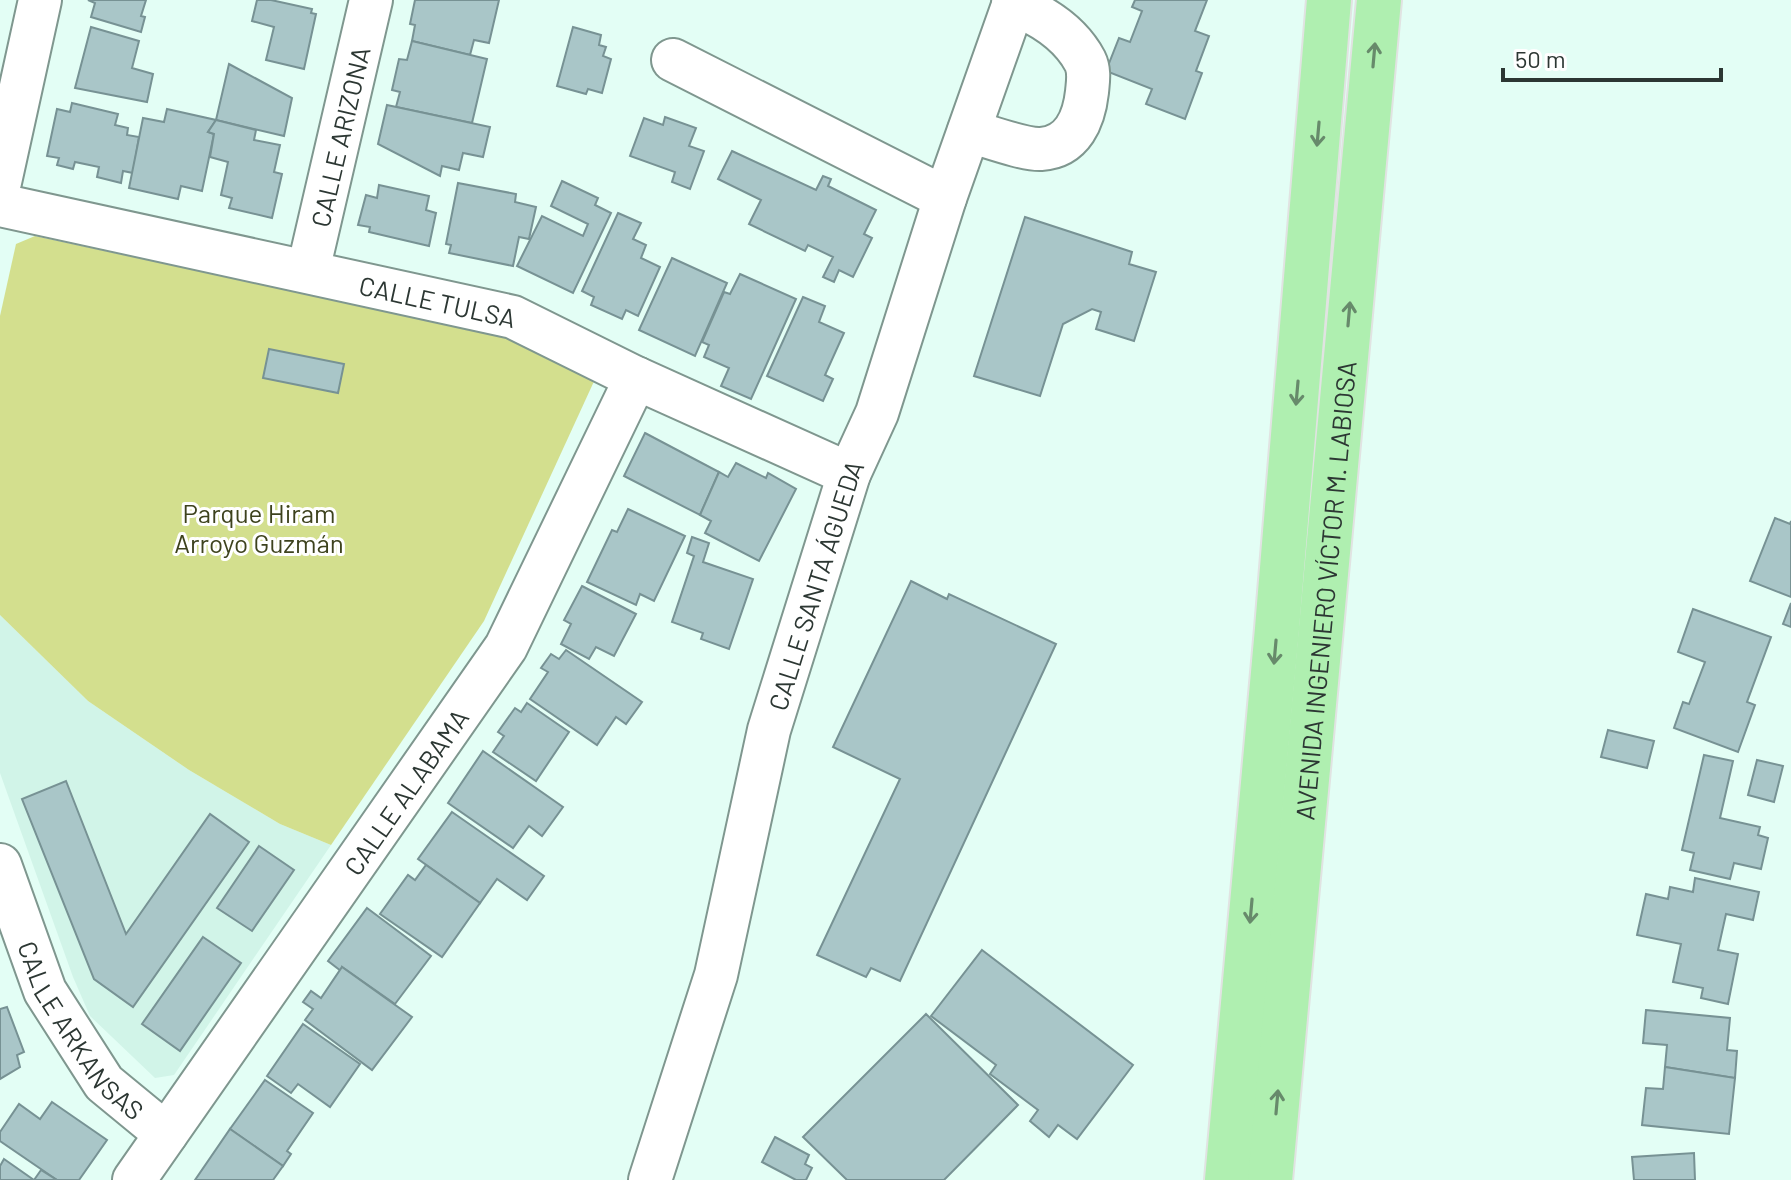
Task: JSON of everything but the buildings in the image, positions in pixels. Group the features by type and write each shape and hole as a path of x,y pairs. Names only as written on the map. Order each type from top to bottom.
{"main road":[{"name":"AVENIDA INGENIERO VÍCTOR M. LABIOSA","path":"1227,1180 1280,598 1329,0"},
{"name":"AVENIDA INGENIERO VÍCTOR M. LABIOSA","path":"1270,1180 1379,0"}],"street":[{"path":"0,182 40,0"},
{"name":"CALLE ARIZONA","path":"308,271 371,0"},
{"path":"969,131 1039,149 1060,145 1073,134 1083,115 1089,74 1085,61 1066,38 1040,15 1014,2"},
{"name":"CALLE SANTA ÁGUEDA","path":"650,1180 716,975 769,730 849,474 877,413 945,198 1014,2"},
{"path":"673,60 945,198"},
{"name":"CALLE TULSA","path":"0,205 513,317 636,378 849,474"},
{"name":"CALLE ALABAMA","path":"134,1180 506,647 636,378"},
{"name":"CALLE ARKANSAS","path":"0,865 45,991 104,1083 166,1134"}],"shaded area":[{"path":"0,615 88,701 189,770 280,824 331,845 174,1075 155,1078 90,1016 73,977 0,773"}],"green space":[{"name":"Parque Hiram Arroyo Guzmán","path":"35,236 526,341 596,377 484,621 331,845 280,824 189,770 88,701 0,615 0,316 16,244"}]}
